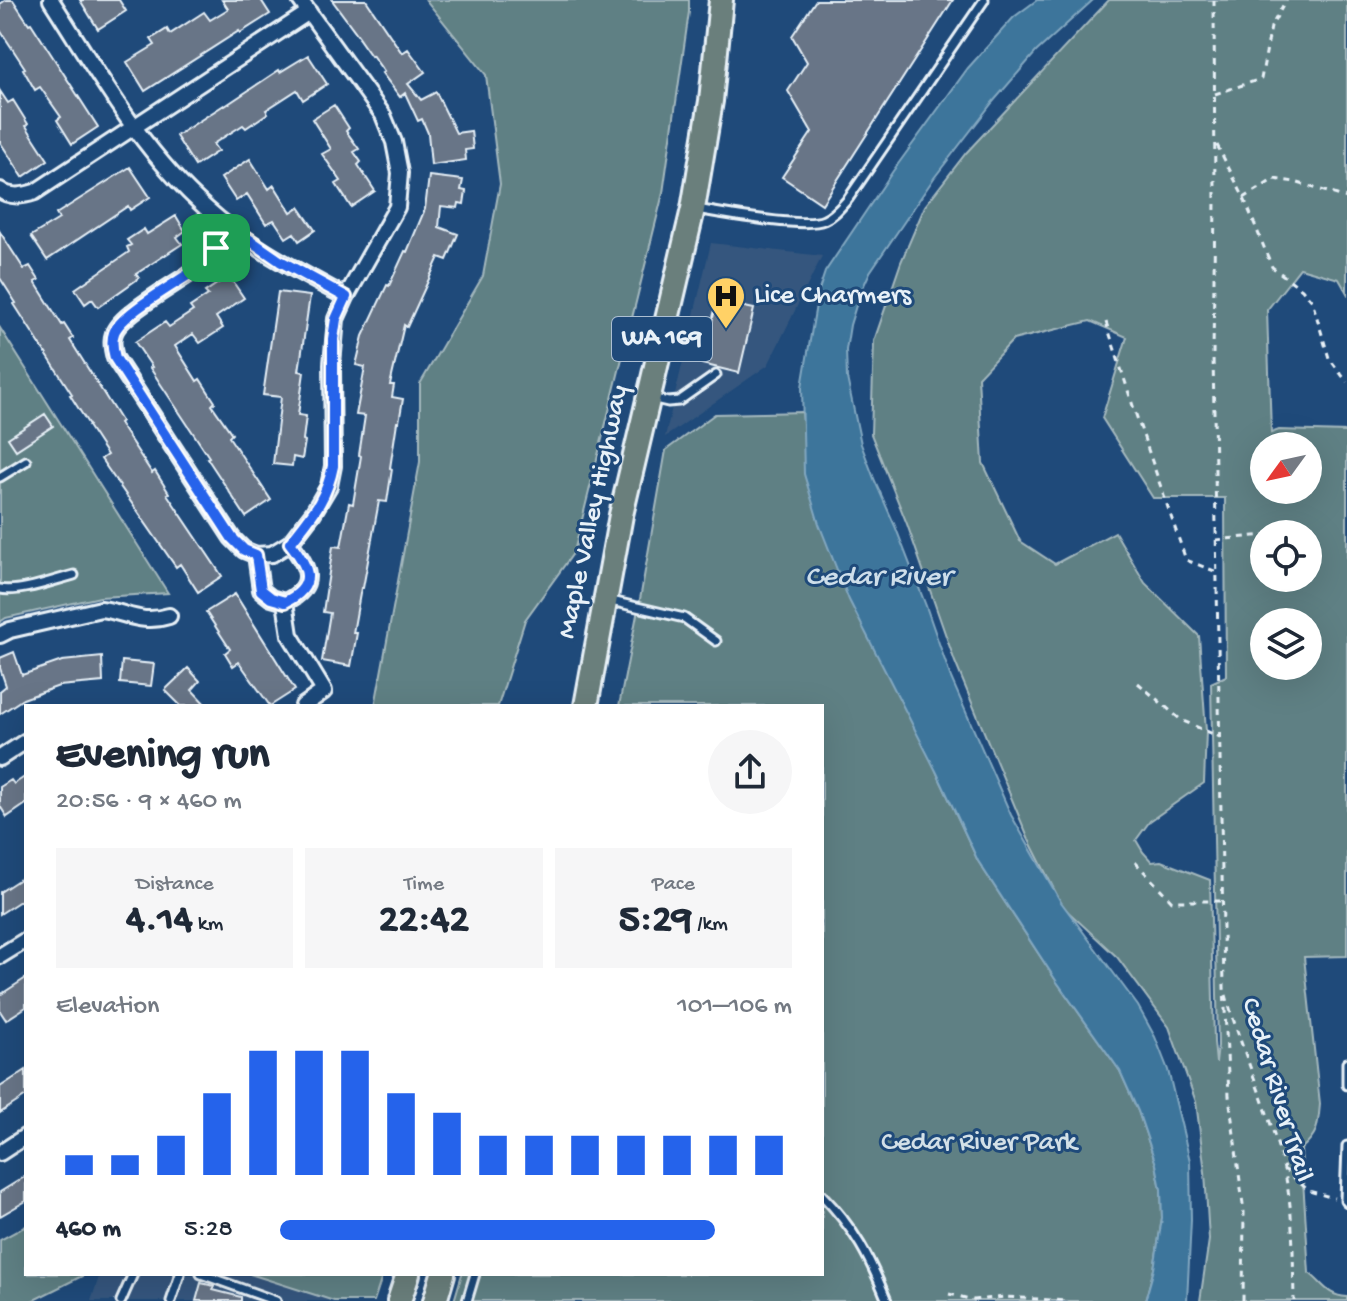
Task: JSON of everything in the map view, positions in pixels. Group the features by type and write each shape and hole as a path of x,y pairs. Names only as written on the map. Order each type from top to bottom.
{"main road":[{"name":"Maple Valley Highway","path":"586,704 621,515 693,209 711,101 721,0"},
{"path":"399,1301 407,1276"},
{"path":"435,1301 442,1276"}],"street":[{"path":"51,0 133,127 181,184 209,211 280,261 346,297"},
{"path":"0,190 6,195 18,196 35,192 305,6 383,115 394,142 400,173 397,207 336,319 333,339 333,466 329,486 290,543 272,554 256,555 244,550 232,538 115,358 113,347 114,332 126,318 199,266 231,227"},
{"path":"256,555 261,590 271,598 285,602 299,595 306,584 307,571 290,543"},
{"path":"285,602 290,635 324,691 306,704"},
{"path":"0,635 101,609 116,610 132,618 160,619 169,616"},
{"path":"0,758 24,742"},
{"path":"0,956 24,941"},
{"path":"0,1153 24,1137"}],"lane":[{"path":"693,209 803,224 822,222 835,213 848,199 984,0"},
{"path":"648,398 679,401 716,375"},
{"path":"0,477 26,461"},
{"path":"0,589 22,588 74,575"},
{"path":"605,600 684,618 716,641"},
{"path":"1347,1063 1347,1085"},
{"path":"1346,1201 1347,1146"},
{"path":"824,1197 849,1226 872,1263 887,1301"},
{"path":"121,1301 132,1276"},
{"path":"171,1301 179,1276"},
{"path":"207,1276 276,1301"},
{"path":"467,1301 474,1276"},
{"path":"251,1301 253,1292"}],"path":[{"path":"1214,0 1213,355 1222,901 1229,1096 1244,1212 1243,1301"},
{"path":"1215,94 1261,79 1271,27 1286,0"},
{"path":"1215,141 1244,198 1272,267 1302,289 1312,301 1329,358 1347,382"},
{"path":"1244,198 1274,179 1347,198"},
{"path":"1106,322 1186,560 1217,572"},
{"path":"1216,540 1250,536"},
{"path":"1138,683 1181,720 1220,737"},
{"path":"1135,862 1172,901 1222,901"},
{"name":"Cedar River Trail","path":"1224,987 1283,1168 1293,1224 1294,1301"},
{"path":"1283,1168 1309,1191 1346,1201"},
{"path":"949,1294 974,1300 1006,1297 1067,1301"}],"shaded area":[{"path":"711,243 822,256 768,365 665,437"},
{"path":"99,1276 256,1276 334,1301 91,1301"}],"green space":[{"path":"426,0 689,0 663,193 574,552 525,620 499,704 375,704 420,462 420,384 483,276 500,184 486,75"},
{"path":"1109,0 1347,0 1347,293 1339,279 1300,268 1267,310 1271,432 1250,432 1250,504 1322,504 1322,432 1274,432 1279,430 1347,432 1347,956 1304,957 1320,1104 1316,1130 1301,1149 1309,1273 1330,1292 1347,1297 1347,1301 1200,1301 1209,1240 1205,1172 1196,1102 1169,1027 1117,957 1063,907 1028,838 955,662 907,524 871,434 874,341 901,262 925,206 966,153","holes":["1090,321 1127,337 1102,418 1153,498 1225,498 1226,676 1211,683 1216,1063 1210,880 1161,861 1152,862 1136,840 1150,821 1204,783 1206,731 1199,636 1145,583 1115,532 1055,564 1020,541 983,463 978,377 1013,340"]},
{"path":"0,328 168,593 100,597 6,618 0,622"},
{"name":"Cedar River Park","path":"802,412 803,423 937,773 978,861 1120,1071 1138,1111 1161,1189 1162,1218 1145,1301 454,1301 461,1276 824,1276 824,704 619,704 666,450 715,414"},
{"path":"24,1227 24,1276 82,1276 32,1301 0,1301 0,1240"},
{"path":"256,1276 382,1276 374,1301 334,1301"}],"water":[{"name":"Cedar River","path":"1037,0 1093,0 1036,52 992,103 934,178 870,272 850,325 846,350 847,378 861,444 926,606 951,678 1011,815 1061,902 1138,1006 1168,1070 1190,1161 1187,1301 1145,1301 1162,1218 1161,1189 1138,1111 1120,1071 978,861 849,600 819,524 804,474 802,387 818,293 825,272 968,68 1014,17"}],"building":[{"path":"13,0 31,23 98,127 72,144 57,120 61,117 40,87 35,90 25,68 0,30 0,4"},
{"path":"80,0 119,0 126,11 98,29"},
{"path":"222,0 261,0 270,14 145,91 127,62 155,45 151,39 167,29 170,34 204,12 210,20 228,9"},
{"path":"332,0 366,0 402,53 408,49 425,72 408,84 421,100 436,92 456,133 471,131 473,149 465,150 466,160 431,165 428,133 422,119 418,121 405,93 400,97"},
{"path":"816,0 953,0 822,204 782,177 812,132 788,91 807,62 792,36"},
{"path":"308,55 327,84 303,100 297,90 266,110 268,113 246,128 243,125 213,144 218,151 195,166 176,136"},
{"path":"0,91 8,103 13,100 48,160 23,177 0,142"},
{"path":"334,105 349,128 346,131 359,149 354,152 361,162 358,165 375,191 351,207 336,184 341,181 322,154 331,149 312,119"},
{"path":"250,159 269,189 274,185 291,212 299,207 315,230 299,241 294,233 286,238 274,220 266,224 247,194 236,201 221,178"},
{"path":"130,167 150,197 130,210 128,206 47,260 31,236 59,219 56,214"},
{"path":"429,176 463,180 461,190 466,191 464,204 459,203 458,208 441,206 439,227 458,234 447,260 439,257 407,327 404,325 390,385 394,385 392,397 403,399 387,502 379,501 353,633 357,633 351,666 322,661 330,613 323,612 333,546 341,547 349,503 353,504 361,456 365,416 356,415 365,367 356,365 363,336 387,285 407,252 425,209"},
{"path":"176,216 185,231 177,237 182,244 136,274 139,278 98,307 92,299 85,304 75,289 129,252 127,247 131,245 127,240 144,229 147,234"},
{"path":"0,232 24,269 30,266 39,280 35,282 73,338 70,340 121,421 119,423 152,473 155,471 222,576 198,592 180,564 176,567 101,459 107,455 14,304 0,278"},
{"path":"229,276 244,298 216,317 223,328 200,343 193,334 175,346 197,381 200,379 215,402 212,405 232,434 229,437 271,500 246,517 135,342 165,322 169,327 193,311 190,307 208,295 205,292"},
{"path":"278,292 310,296 299,371 304,372 298,415 306,416 305,441 302,459 293,457 292,466 273,464 281,397 263,395"},
{"path":"717,301 754,309 739,373 702,364"},
{"path":"45,414 53,426 16,450 8,438"},
{"path":"235,594 295,690 269,704 239,662 233,666 225,653 230,649 206,612"},
{"path":"14,652 22,675 62,661 102,657 103,682 59,686 23,699 0,714 0,691 6,686 0,658"},
{"path":"122,661 154,664 151,686 120,683"},
{"path":"188,668 200,681 192,690 205,704 179,704 165,690"},
{"path":"24,777 24,805 7,817 0,806 0,787 11,780 14,784"},
{"path":"24,876 24,898 0,914 0,892"},
{"path":"24,979 24,1008 6,1020 0,1011 0,995"},
{"path":"24,1071 24,1097 0,1113 0,1087"},
{"path":"24,1177 24,1202 0,1216 0,1192"},
{"path":"201,1283 214,1286 213,1290 241,1297 241,1301 196,1301"}],"place":[{"name":"Lice Charmers","path":"726,330"}],"route":[{"path":"231,227 280,261 346,297 336,319 333,339 333,466 329,486 290,543 307,571 306,584 299,595 285,602 271,598 261,590 256,555 244,550 232,538 115,358 114,332 126,318 199,266 216,248 231,227"}]}
